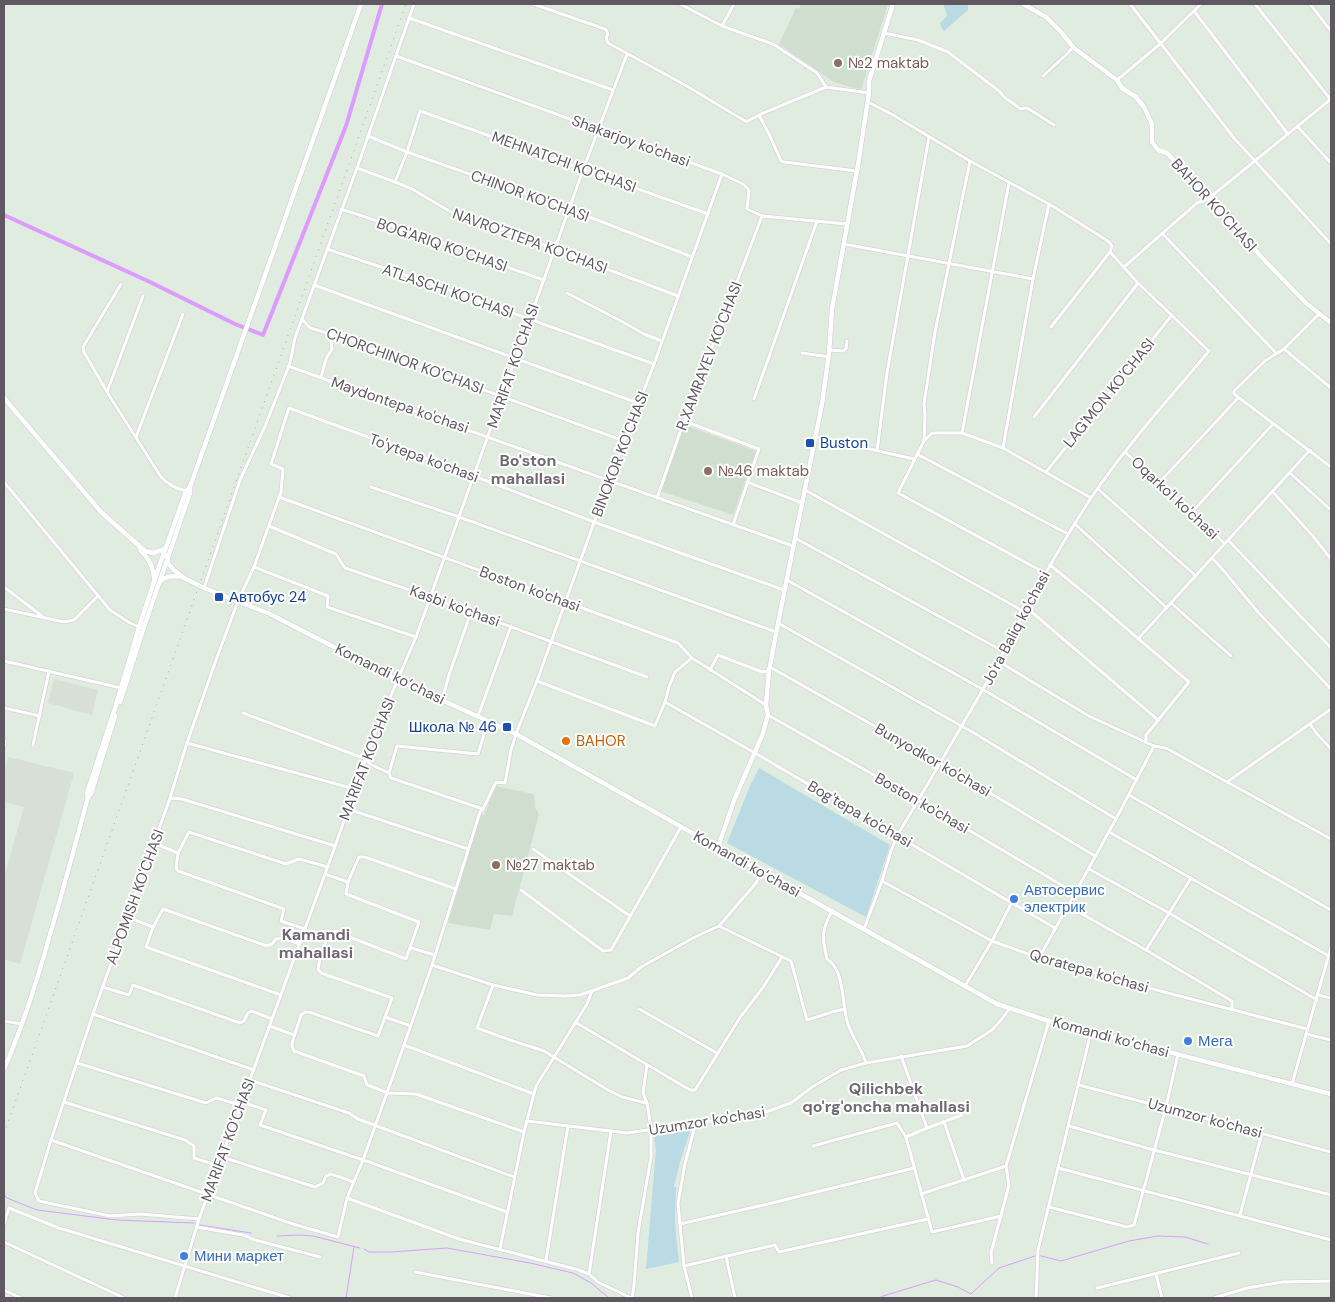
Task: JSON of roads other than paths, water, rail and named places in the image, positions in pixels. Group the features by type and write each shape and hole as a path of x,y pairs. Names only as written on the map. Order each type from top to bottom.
{"main road":[{"path":"4,1068 23,1024 38,977 65,884 88,797 87,793 139,627 168,556 190,493 190,487 361,4"},
{"path":"718,847 735,798 762,736 768,715 766,705 770,669 829,358 832,309 857,171 870,81 893,4"},
{"name":"BAHOR KO'CHASI","path":"1023,4 1046,17 1072,46 1117,80 1122,88 1136,97 1152,124 1152,142 1158,150 1166,153 1306,303 1331,323"},
{"path":"4,398 102,513 147,557 157,582"},
{"path":"4,410 10,406"},
{"path":"88,797 91,794 166,549 186,491 190,487"},
{"path":"129,538 145,550 153,553 166,549"},
{"name":"Komandi ko‘chasi","path":"168,556 168,562 184,578 284,621 398,680 516,734 997,1004 1091,1032 1331,1094"},
{"path":"157,582 172,575 184,578"}],"street":[{"path":"204,588 240,480 266,424 288,366 295,338 414,4"},
{"path":"534,4 605,29 608,33 606,38 608,43 748,122 759,115 826,87 869,93"},
{"path":"680,4 722,26 772,44 818,73 826,87"},
{"path":"722,26 734,4"},
{"path":"1130,4 1234,138 1331,244"},
{"path":"1117,80 1160,44 1201,4"},
{"path":"1124,267 1198,203 1208,199 1331,99 1255,4"},
{"path":"1310,4 1331,31"},
{"path":"1194,11 1288,134"},
{"path":"409,18 613,90"},
{"path":"884,33 918,40 948,52 1021,109 1029,109 1054,124"},
{"path":"1043,76 1067,54 1072,46"},
{"name":"MA'RIFAT KO'CHASI","path":"175,1298 199,1219 336,846 376,730 416,637 583,170 627,54"},
{"name":"Shakarjoy ko'chasi","path":"396,56 722,174 744,184 750,190 747,208 762,216"},
{"path":"868,102 970,162 1049,204 1108,241 1112,246 1110,252 1051,327"},
{"name":"MEHNATCHI KO'CHASI","path":"407,152 420,111 708,214"},
{"path":"759,115 781,161 857,171"},
{"path":"1298,127 1331,164"},
{"name":"CHINOR KO'CHASI","path":"368,136 407,152 569,209 692,257"},
{"path":"877,451 887,373 929,137"},
{"path":"395,182 407,152"},
{"path":"924,441 924,404 935,332 970,162"},
{"name":"NAVRO'ZTEPA KO'CHASI","path":"357,168 421,194 456,215 493,226 678,296"},
{"name":"BINOKOR KO'CHASI","path":"483,809 494,784 496,782 505,783 516,734 654,364 722,174"},
{"path":"962,432 1009,183"},
{"path":"1003,448 1033,279 1049,204"},
{"name":"BOG'ARIQ KO'CHASI","path":"341,209 492,259 507,267 544,280"},
{"path":"762,216 847,224"},
{"name":"R.XAMRAYEV KO'CHASI","path":"656,498 762,216"},
{"path":"754,399 817,221"},
{"path":"1163,234 1276,353"},
{"path":"843,244 1033,279"},
{"name":"ATLASCHI KO'CHASI","path":"327,249 435,285 654,364"},
{"path":"1110,252 1138,283 1172,315"},
{"path":"1034,417 1138,283"},
{"path":"121,284 83,347 84,352 161,477 174,488 186,491"},
{"path":"314,285 638,403"},
{"path":"567,293 662,342"},
{"path":"107,392 143,296"},
{"path":"136,437 183,314"},
{"path":"1319,314 1284,349 1265,361 1234,391 1234,394 1331,467"},
{"name":"Jo'ra Baliq ko'chasi","path":"864,929 897,836 998,661 1068,534 1091,498 1125,452 1209,350 1172,315"},
{"name":"LAG'MON KO'CHASI","path":"1046,472 1172,315"},
{"name":"CHORCHINOR KO'CHASI","path":"302,319 310,328 349,339 363,346 624,441"},
{"path":"321,378 326,359 332,349 331,341 333,334"},
{"path":"830,350 843,351 846,349 847,341"},
{"path":"1284,349 1331,388"},
{"path":"802,353 829,358"},
{"name":"Maydontepa ko'chasi","path":"288,366 793,546"},
{"path":"1159,483 1238,398"},
{"name":"To'ytepa ko'chasi","path":"288,408 594,522 784,590"},
{"name":"ALPOMISH KO'CHASI","path":"199,1219 140,1214 110,1216 39,1201 35,1193 102,987 170,798 187,743 238,601 254,567 280,497 283,469 271,464 288,408"},
{"path":"684,421 759,449 733,524"},
{"path":"1192,512 1273,424"},
{"path":"1045,574 898,493 924,441 932,433 962,432 1003,448 1091,498"},
{"path":"815,437 914,459"},
{"path":"1138,639 1310,450"},
{"name":"Oqarko'l ko'chasi","path":"1125,452 1225,544"},
{"path":"917,454 1068,534"},
{"path":"1290,473 1331,510"},
{"path":"4,482 110,610 139,627"},
{"path":"747,482 802,503"},
{"path":"371,487 458,516 776,632"},
{"path":"804,489 1026,610 1158,720"},
{"path":"1098,489 1196,576"},
{"path":"1272,491 1331,559"},
{"name":"Boston ko'chasi","path":"280,497 678,643 692,658 766,705"},
{"path":"1075,524 1167,608"},
{"name":"Kasbi ko'chasi","path":"269,526 336,554 345,568 511,626 647,677"},
{"path":"795,538 1003,651"},
{"path":"1228,540 1331,648"},
{"path":"1212,558 1257,611 1331,689"},
{"path":"1050,565 1189,682 1146,735 1146,742"},
{"path":"254,567 328,596 327,607 416,637"},
{"path":"786,579 982,689 1136,780"},
{"path":"4,587 44,618"},
{"path":"4,609 64,622 74,620 98,596"},
{"path":"1171,603 1230,656"},
{"path":"442,701 471,612"},
{"path":"778,623 961,726 1116,819"},
{"path":"478,716 511,626"},
{"name":"Bunyodkor ko'chasi","path":"710,670 718,655 762,672 770,669 940,763 1095,856"},
{"path":"537,681 655,726 675,672 692,658"},
{"path":"4,661 121,688"},
{"path":"998,661 1089,716 1154,746 1166,748 1331,839"},
{"path":"33,745 50,672"},
{"name":"Bog'tepa ko'chasi","path":"664,702 1055,928"},
{"path":"4,708 40,716"},
{"path":"1228,782 1331,709"},
{"path":"242,713 366,759 370,764 389,772"},
{"name":"Boston ko'chasi","path":"768,715 918,800 1075,893"},
{"path":"51,1140 293,1224 338,1237 347,1198 388,1093 432,965 480,812 483,809 390,778 389,772 397,746 478,754 489,721"},
{"path":"1310,724 1331,749"},
{"path":"4,747 5,741"},
{"path":"187,743 355,789"},
{"path":"1040,958 1154,746"},
{"path":"1129,795 1331,910"},
{"path":"170,798 182,798 336,846"},
{"path":"348,809 468,849"},
{"path":"521,890 604,950 612,950 681,827"},
{"path":"305,929 281,921 284,909 178,870 176,868 178,853 189,832 286,864 299,859 328,867"},
{"path":"1109,832 1329,956"},
{"path":"154,843 178,853"},
{"path":"533,849 630,916"},
{"path":"456,889 364,857 359,857 348,882 346,894 419,922 411,948 406,959 334,931 329,935 318,969 321,972 392,998 378,1036 305,1012 301,1014 292,1047 294,1051 364,1076 367,1085 388,1093 416,1094 524,1132"},
{"path":"1089,869 1169,912 1317,1000"},
{"path":"432,965 492,985 537,995 580,995 628,978 641,967 718,926 756,883 762,872"},
{"path":"325,874 348,882"},
{"path":"1146,950 1191,878"},
{"name":"Qoratepa ko'chasi","path":"882,881 992,941 1040,958 1308,1029"},
{"path":"965,986 992,941 1012,902"},
{"path":"1068,906 1232,1001 1232,1010"},
{"path":"281,996 146,947 153,927 164,909 267,946 276,939 282,938 300,944"},
{"path":"832,912 825,925 823,943 827,959 832,962 842,984 847,1023 866,1062"},
{"path":"127,917 153,927"},
{"path":"718,926 791,961 807,1020 845,1009"},
{"path":"1292,1084 1331,947"},
{"path":"411,948 435,955"},
{"path":"297,950 320,958"},
{"path":"576,1022 690,1090 695,1090 739,1019 764,986 782,957"},
{"path":"102,987 129,995 133,985 240,1023 252,1011 272,1019"},
{"path":"492,985 477,1028 544,1051 608,1090 647,1103"},
{"path":"500,1249 514,1177 536,1086 587,1004 592,991"},
{"path":"1318,995 1331,998"},
{"path":"639,1009 717,1053"},
{"name":"Uzumzor ko'chasi","path":"527,1121 626,1133 760,1114 791,1103 841,1070 866,1062 967,1046 992,1030 1010,1009"},
{"path":"93,1014 254,1070"},
{"path":"385,1017 411,1026"},
{"path":"992,1263 991,1254 1009,1185 1006,1166 1049,1020"},
{"path":"4,1021 23,1024"},
{"path":"270,1026 294,1035"},
{"path":"1036,1298 1038,1250 1091,1032"},
{"path":"1306,1034 1331,1040"},
{"path":"404,1045 534,1094"},
{"path":"1048,1207 1127,1227 1134,1225 1166,1107 1178,1054"},
{"path":"901,1056 927,1128"},
{"path":"78,1063 206,1102 216,1098 266,1110 260,1126 363,1160 507,1212"},
{"path":"347,1198 459,1238 579,1270 589,1274 598,1282 631,1298 634,1286 638,1233 651,1157 651,1128 647,1103 643,1093 647,1065"},
{"path":"250,1080 349,1112 358,1119 375,1126 514,1177"},
{"name":"Uzumzor ko'chasi","path":"1078,1085 1331,1152"},
{"path":"64,1102 185,1140 194,1146 194,1158 219,1166"},
{"path":"906,1137 962,1115"},
{"path":"692,1298 684,1266 678,1203 685,1164 696,1122"},
{"path":"944,1122 964,1180"},
{"path":"813,1146 897,1123 906,1137 932,1232 1001,1216"},
{"path":"546,1260 568,1126"},
{"path":"1069,1126 1154,1150 1331,1195"},
{"path":"589,1274 611,1131"},
{"path":"1240,1215 1262,1133"},
{"path":"222,1157 315,1187 323,1183 326,1176 331,1174 354,1182"},
{"path":"921,1194 1006,1166"},
{"path":"680,1224 914,1168"},
{"path":"1058,1168 1331,1240"},
{"path":"4,1224 9,1208 59,1228 290,1298"},
{"path":"684,1266 775,1245 779,1252 928,1218"},
{"path":"197,1227 243,1235 320,1257"},
{"path":"4,1242 124,1298"},
{"path":"1096,1288 1238,1253"},
{"path":"726,1256 736,1298"},
{"path":"415,1272 551,1298"},
{"path":"1156,1274 1162,1298"},
{"path":"1214,1298 1246,1288 1283,1282 1331,1281"},
{"path":"4,1290 21,1298"}],"waterway":[{"path":"4,215 150,282 235,324 263,335 346,126 382,4"},
{"path":"4,1195 37,1210 117,1220 194,1223"},
{"path":"200,1225 251,1233"},
{"path":"277,1236 313,1236 360,1248"},
{"path":"1041,1256 1061,1261 1129,1241 1158,1236 1185,1237 1208,1244"},
{"path":"346,1298 354,1247"},
{"path":"364,1249 369,1252 391,1252 447,1248 530,1263 573,1273 591,1283 609,1298"},
{"path":"880,1298 936,1280 958,1287 971,1294 999,1268 1035,1256"}],"railway":[{"path":"4,1134 406,4"}],"place":[{"name":"№2 maktab","path":"838,63"},
{"name":"Buston","path":"810,443"},
{"name":"№46 maktab","path":"708,471"},
{"name":"Автобус 24","path":"219,597"},
{"name":"Школа № 46","path":"507,727"},
{"name":"BAHOR","path":"566,741"},
{"name":"№27 maktab","path":"496,865"},
{"name":"Автосервис электрик","path":"1014,899"},
{"name":"Мега","path":"1188,1041"},
{"name":"Мини маркет","path":"184,1256"}],"district":[{"name":"Bo'ston mahallasi","path":"528,469"},
{"name":"Kamandi mahallasi","path":"316,943"},
{"name":"Qilichbek qo'rg'oncha mahallasi","path":"886,1097"}]}
